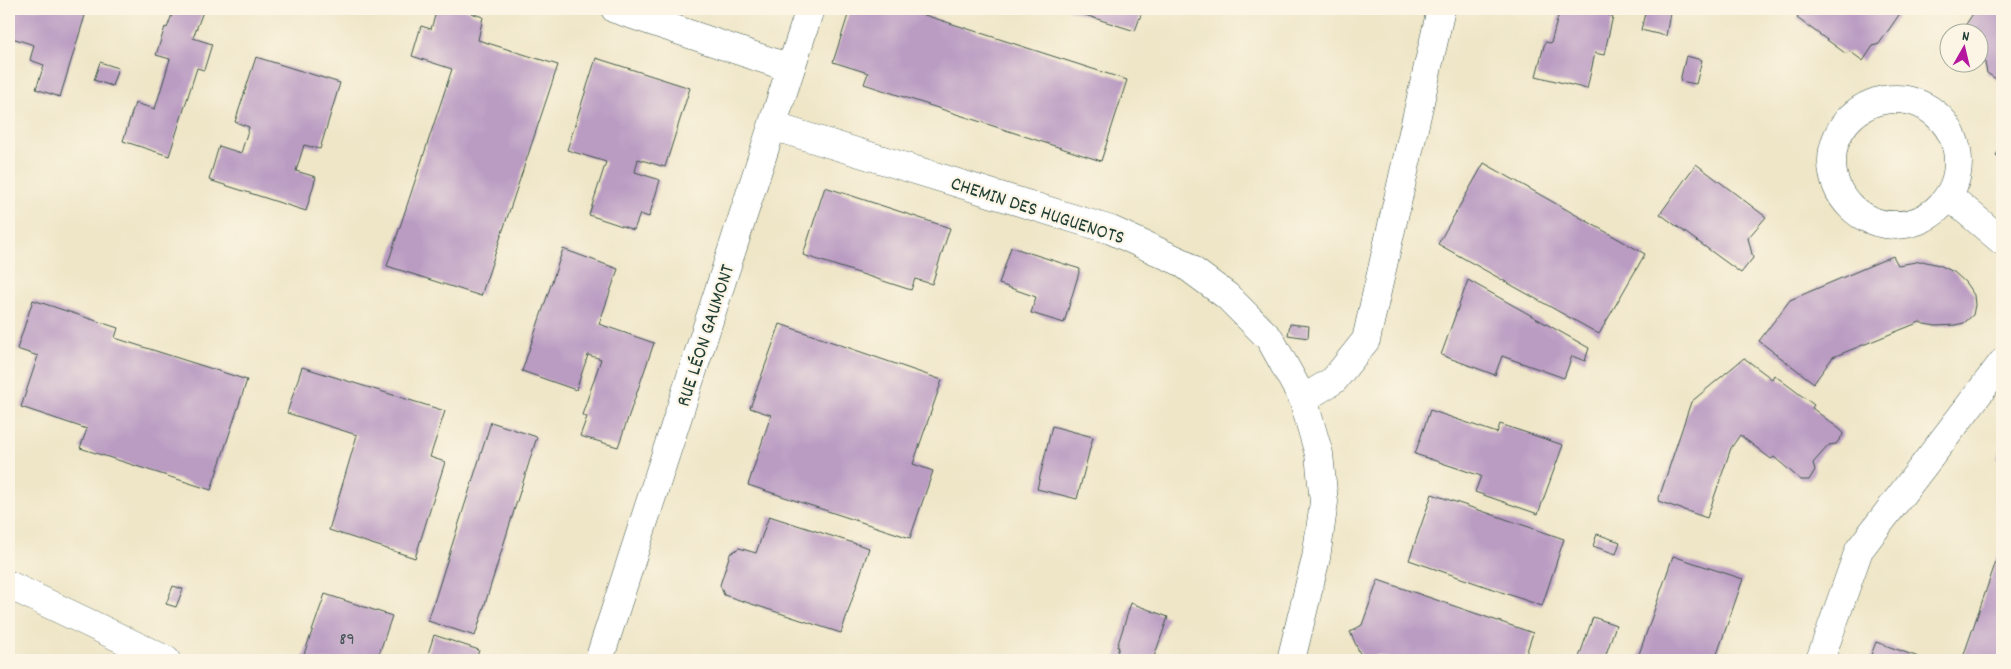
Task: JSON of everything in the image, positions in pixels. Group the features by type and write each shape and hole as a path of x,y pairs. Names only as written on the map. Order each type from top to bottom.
{"street":[{"path":"615,9 790,68"},
{"name":"RUE LÉON GAUMONT","path":"599,660 810,9"},
{"path":"1303,399 1334,380 1366,340 1441,9"},
{"path":"1905,98 1925,105 1942,118 1954,136 1960,157 1957,179 1948,196 1934,213 1916,222 1895,226 1875,222 1856,212 1842,198 1834,179 1832,159 1836,138 1846,121 1863,107 1883,99 1905,98"},
{"name":"CHEMIN DES HUGUENOTS","path":"772,126 1111,230 1181,262 1227,296 1270,339 1303,399 1319,454 1324,502 1316,558 1292,660"},
{"path":"1948,196 2002,241"},
{"path":"1820,660 1859,550 2002,363"},
{"path":"9,585 166,660"}],"building":[{"path":"9,9 87,9 60,97 36,89 44,65 30,60 34,45 9,37"},
{"path":"174,9 204,9 193,38 212,44 204,70 197,68 169,156 123,141 135,103 155,109 170,59 156,55 165,27 167,28"},
{"path":"437,9 469,10 471,13 483,17 478,40 558,65 481,296 387,266 452,69 412,56 421,26 431,29"},
{"path":"850,9 906,9 1127,80 1101,161 864,84 868,73 833,62"},
{"path":"1066,9 1143,9 1135,31"},
{"path":"1560,9 1584,9 1613,16 1604,55 1595,53 1587,89 1536,76 1545,42 1551,43"},
{"path":"1646,9 1670,13 1666,36 1641,30"},
{"path":"1804,9 1903,9 1879,44 1873,46 1863,61 1851,52 1845,53 1797,18"},
{"path":"1976,9 2002,9 2002,83 1987,73 1988,22 1968,22"},
{"path":"1686,56 1702,60 1696,84 1680,81"},
{"path":"256,57 340,83 320,149 304,145 296,171 316,177 306,211 209,180 219,146 241,153 249,127 235,122"},
{"path":"596,58 690,88 665,167 638,159 635,172 660,180 649,217 640,214 634,230 589,215 606,162 567,150"},
{"path":"100,62 118,68 112,86 94,80"},
{"path":"2002,147 2002,161 1996,155"},
{"path":"1484,163 1645,254 1599,334 1438,244"},
{"path":"1696,164 1766,217 1748,238 1753,258 1741,273 1660,214"},
{"path":"825,187 950,228 932,284 915,279 911,290 803,255"},
{"path":"1011,247 1080,269 1064,323 1031,313 1036,297 999,284"},
{"path":"563,249 618,269 599,324 654,343 618,447 580,436 587,417 582,415 601,359 588,355 576,390 522,371"},
{"path":"1893,256 1898,265 1922,261 1939,265 1954,272 1965,282 1974,295 1973,315 1964,323 1955,325 1936,326 1920,322 1833,357 1814,383 1759,341 1790,300"},
{"path":"1468,280 1589,348 1585,361 1572,356 1564,378 1502,356 1495,375 1441,355"},
{"path":"33,300 118,328 115,338 247,380 211,490 80,448 87,429 21,407 38,356 17,349"},
{"path":"780,324 942,380 913,464 933,471 910,538 748,485 771,415 750,408"},
{"path":"1290,324 1309,326 1308,338 1288,335"},
{"path":"1744,358 1772,379 1774,375 1814,405 1812,408 1842,431 1843,435 1836,444 1829,445 1813,463 1815,470 1809,480 1801,480 1774,457 1771,459 1740,435 1731,448 1707,518 1658,501 1691,402"},
{"path":"302,367 445,411 430,457 445,462 415,558 329,530 357,435 287,413"},
{"path":"1430,410 1497,433 1500,424 1563,445 1538,514 1475,492 1481,476 1415,454"},
{"path":"491,422 537,437 475,636 428,621"},
{"path":"1052,426 1093,437 1077,499 1037,489"},
{"path":"2002,447 2002,461 1997,459"},
{"path":"1432,494 1564,539 1542,606 1409,560"},
{"path":"769,516 869,548 841,633 724,595 720,585 730,554 739,548 756,553"},
{"path":"1597,534 1620,542 1616,554 1593,546"},
{"path":"2002,544 2002,660 1970,660 1963,657"},
{"path":"1673,556 1743,579 1715,660 1637,660"},
{"path":"1378,580 1533,633 1524,660 1394,660 1378,655 1363,660 1350,632 1362,625"},
{"path":"173,586 183,589 176,607 166,604"},
{"path":"325,594 392,616 377,660 302,660"},
{"path":"1131,603 1168,617 1154,657 1161,660 1115,660 1119,647 1117,647"},
{"path":"1593,617 1616,625 1604,660 1578,660"},
{"path":"434,635 479,650 476,660 426,660"},
{"path":"1876,642 1927,660 1869,660"}]}
